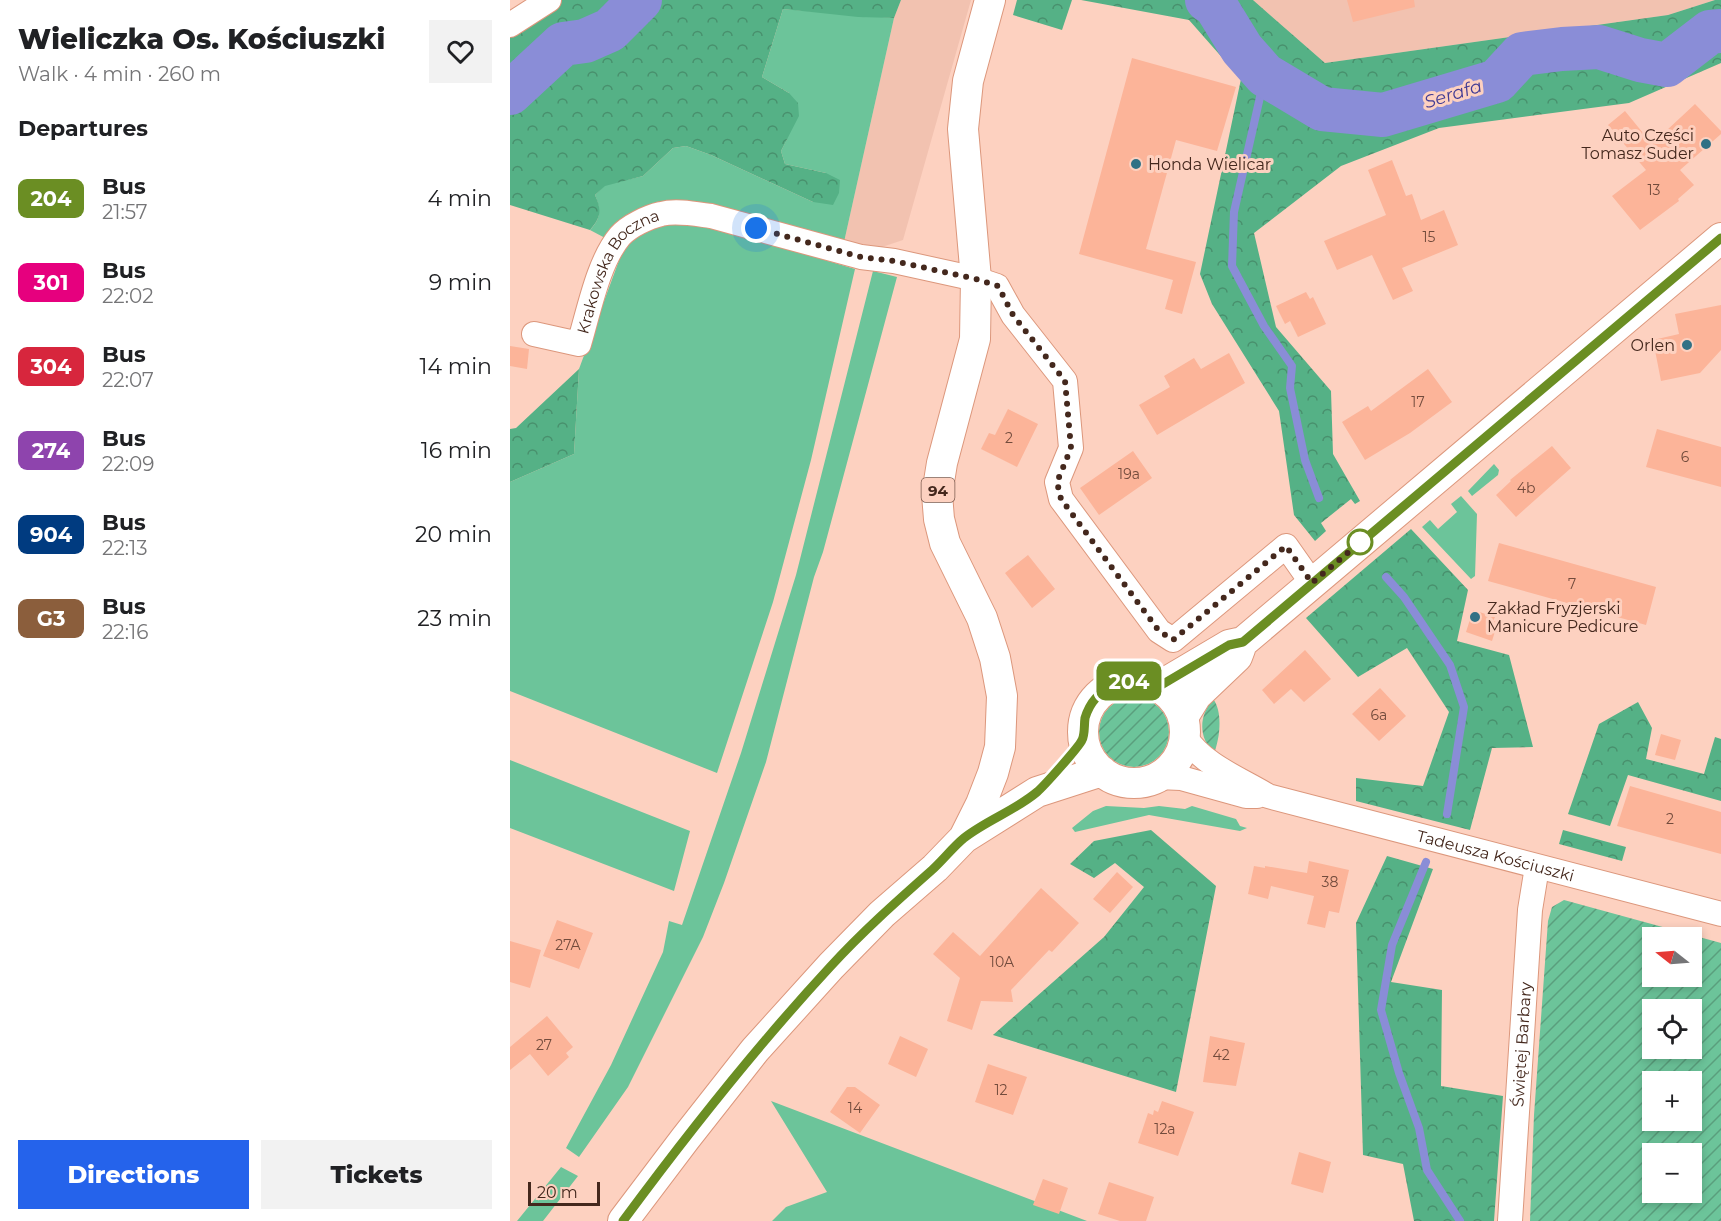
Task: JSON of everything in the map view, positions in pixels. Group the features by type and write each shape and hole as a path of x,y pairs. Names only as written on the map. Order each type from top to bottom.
{"main road":[{"name":"94","path":"623,1221 755,1050 882,914 964,838 984,798 993,773 1000,747 1002,718 1002,696 995,658 982,618 945,543 939,519 937,494 942,463 975,339 976,279 963,129 968,81 988,8"},
{"path":"1184,727 1174,700 1158,687 1140,681 1130,681 1102,692 1089,708 1083,740 1089,756 1101,771 1114,779 1129,783 1149,781 1166,771 1179,756 1184,727 1196,696 1237,657 1243,642 1721,237"},
{"path":"1158,687 1229,645 1243,642"},
{"path":"1037,792 1083,740"},
{"path":"964,838 1037,792 1101,771"}],"street":[{"path":"510,25 549,0"},
{"name":"Krakowska Boczna","path":"534,334 579,344 601,273 611,249 622,234 644,220 663,213 692,213 711,216 861,257 894,261 998,286 1013,315 1065,381 1071,448 1057,482 1061,499 1159,631 1173,640 1286,546 1312,583"},
{"name":"Tadeusza Kościuszki","path":"1184,727 1193,749 1216,766 1268,796"},
{"name":"Tadeusza Kościuszki","path":"1158,777 1181,778 1245,796 1268,796 1721,914"},
{"name":"Świętej Barbary","path":"1510,1221 1530,910 1537,867"}],"shaded area":[{"path":"901,0 971,0 903,240 882,247 844,242 894,18"},
{"path":"1253,0 1715,0 1668,15 1325,63"}],"green space":[{"path":"559,0 901,0 894,18 858,17 783,9 762,77 789,93 798,103 799,116 781,151 785,164 826,173 840,180 839,193 833,205 813,202 711,155 686,146 673,148 643,176 605,186 595,195 599,205 599,214 590,230 510,205 510,32"},
{"path":"1017,0 1072,0 1062,30 1013,15"},
{"path":"1081,0 1253,0 1325,63 1668,15 1721,0 1721,63 1629,103 1439,128 1341,166 1254,233 1276,327 1331,391 1333,454 1360,501 1355,504 1351,499 1321,523 1326,531 1315,541 1294,515 1279,411 1212,304 1200,274 1241,79 1189,20"},
{"path":"783,9 894,18 844,242 688,206 607,239 590,230 599,214 595,195 605,185 643,176 673,148 686,146 711,155 813,202 826,173 785,164 781,151 787,139 789,93 762,77"},
{"path":"667,219 728,231 855,269 811,460 773,602 717,773 510,691 510,482 574,454 579,369 624,247 639,229"},
{"path":"873,271 897,277 823,552 814,577 766,762 703,937 628,1087 579,1157 566,1148 611,1065 663,952 669,921 682,925 741,753 796,575"},
{"path":"579,369 574,454 510,482 510,429 516,428"},
{"path":"1494,464 1499,470 1498,475 1472,496 1468,491"},
{"path":"1461,496 1477,514 1475,576 1471,579 1422,527 1430,520 1438,529 1457,512 1451,504"},
{"path":"1411,529 1468,590 1457,641 1509,655 1533,747 1492,748 1470,830 1356,801 1356,778 1423,786 1449,712 1407,648 1358,677 1306,618"},
{"path":"1134,697 1153,703 1163,713 1169,732 1163,751 1153,761 1134,767 1115,761 1105,751 1099,732 1105,713 1115,703"},
{"path":"1213,699 1220,725 1214,753 1205,740 1202,726 1205,712"},
{"path":"1638,702 1652,728 1646,759 1704,774 1715,737 1721,739 1721,801 1628,775 1610,826 1568,814 1599,724"},
{"path":"510,760 690,831 674,891 510,828"},
{"path":"1106,806 1144,808 1159,806 1185,809 1192,806 1236,819 1240,826 1247,828 1240,831 1149,815 1075,832 1072,828 1093,811"},
{"path":"1151,830 1216,886 1176,1092 993,1035 1104,937 1144,887 1115,863 1094,878 1070,864 1094,841"},
{"path":"1563,830 1626,847 1622,861 1559,844"},
{"path":"1387,856 1433,869 1391,982 1442,990 1441,1086 1503,1096 1494,1221 1414,1221 1403,1164 1363,1155 1356,923"},
{"path":"1564,900 1663,927 1642,927 1642,987 1702,987 1702,938 1721,943 1721,1221 1530,1221 1534,1115 1548,921 1552,907"},
{"path":"771,1101 1087,1221 772,1221 786,1207 827,1192"},
{"path":"561,1167 578,1176 543,1221 517,1221"}],"building":[{"path":"1347,0 1414,0 1415,7 1353,22"},
{"name":"Honda Wielicar","path":"1132,58 1236,87 1217,151 1176,140 1146,249 1196,262 1182,314 1165,309 1173,280 1079,254"},
{"path":"1695,104 1721,131 1721,134 1680,170 1694,185 1678,199 1679,201 1640,230 1612,196 1646,170 1608,125 1625,111 1652,144"},
{"path":"1392,160 1406,196 1412,194 1421,220 1444,210 1458,245 1402,268 1413,291 1393,300 1372,255 1337,270 1324,241 1386,215 1368,170"},
{"path":"1306,292 1310,299 1313,297 1326,324 1298,337 1290,321 1285,324 1276,306"},
{"name":"Orlen","path":"1721,305 1721,350 1700,373 1661,381 1653,340 1679,334 1675,314"},
{"path":"510,346 529,349 527,369 510,366"},
{"path":"1229,353 1245,383 1157,435 1139,405 1170,387 1164,376 1194,358 1201,369"},
{"path":"1428,369 1452,402 1410,433 1365,460 1342,422 1368,406 1371,411"},
{"path":"1008,409 1038,424 1017,467 981,449 989,433 995,435"},
{"path":"1657,429 1721,447 1721,487 1646,467"},
{"path":"1552,446 1571,468 1516,517 1496,495 1510,480"},
{"path":"1133,451 1152,478 1099,515 1080,488"},
{"path":"1499,543 1656,587 1646,625 1488,581"},
{"path":"1028,555 1055,589 1032,608 1005,573"},
{"path":"1473,610 1495,617 1493,621 1498,622 1492,641 1466,632"},
{"path":"1305,650 1331,679 1304,702 1291,689 1274,704 1262,690"},
{"path":"1380,688 1406,716 1379,741 1352,714"},
{"path":"1661,734 1681,740 1675,760 1655,755"},
{"path":"1630,786 1721,812 1721,854 1617,826"},
{"path":"1309,861 1349,870 1339,913 1329,911 1325,928 1307,924 1314,896 1271,886 1268,899 1248,894 1254,866 1307,873"},
{"path":"1117,872 1133,887 1110,913 1093,899"},
{"path":"1041,888 1079,923 1052,952 1049,950 1011,990 1013,1002 981,1001 972,1030 947,1021 960,978 933,954 953,932 980,956"},
{"path":"557,920 593,933 579,969 543,956"},
{"path":"510,941 541,950 530,988 510,982"},
{"path":"547,1016 573,1047 566,1053 569,1057 548,1076 530,1054 510,1070 510,1047"},
{"path":"900,1036 928,1049 916,1077 888,1064"},
{"path":"1210,1036 1245,1043 1236,1086 1203,1082"},
{"path":"988,1064 1027,1077 1013,1115 975,1102"},
{"path":"847,1087 855,1087 880,1105 860,1133 830,1112"},
{"path":"1162,1101 1194,1112 1178,1156 1138,1143 1148,1113 1153,1115 1154,1110 1158,1112"},
{"path":"1299,1152 1331,1162 1323,1193 1291,1184"},
{"path":"1043,1179 1068,1188 1059,1214 1033,1205"},
{"path":"1109,1182 1154,1197 1146,1221 1120,1221 1098,1214"}],"waterway":[{"name":"Serafa","path":"510,93 563,44 585,41 610,30 640,0"},
{"name":"Serafa","path":"1207,0 1215,5 1242,49 1265,75 1322,109 1383,115 1497,81 1522,54 1599,47 1640,60 1667,65 1710,32 1721,31"},
{"path":"1265,75 1234,212 1232,266 1264,326 1292,366 1290,388 1305,460 1319,498"},
{"path":"1386,577 1404,597 1450,665 1464,707 1447,814"},
{"path":"1426,862 1392,945 1381,1010 1399,1073 1419,1128 1427,1170 1460,1221"}],"bus line":[{"name":"204","path":"623,1221 755,1050 831,966 882,914 964,838 1037,792 1083,740 1089,708 1102,692 1130,681 1140,681 1158,687 1229,645 1243,642 1721,238"}],"place":[{"name":"Auto Części Tomasz Suder","path":"1706,144"},
{"name":"Honda Wielicar","path":"1136,164"},
{"name":"Orlen","path":"1687,345"},
{"name":"Zakład Fryzjerski Manicure Pedicure","path":"1475,617"}],"route":[{"path":"756,228 861,257 894,261 998,286 1013,315 1065,381 1071,448 1057,482 1061,499 1159,631 1173,640 1286,546 1312,583 1364,539 1360,542"}]}
